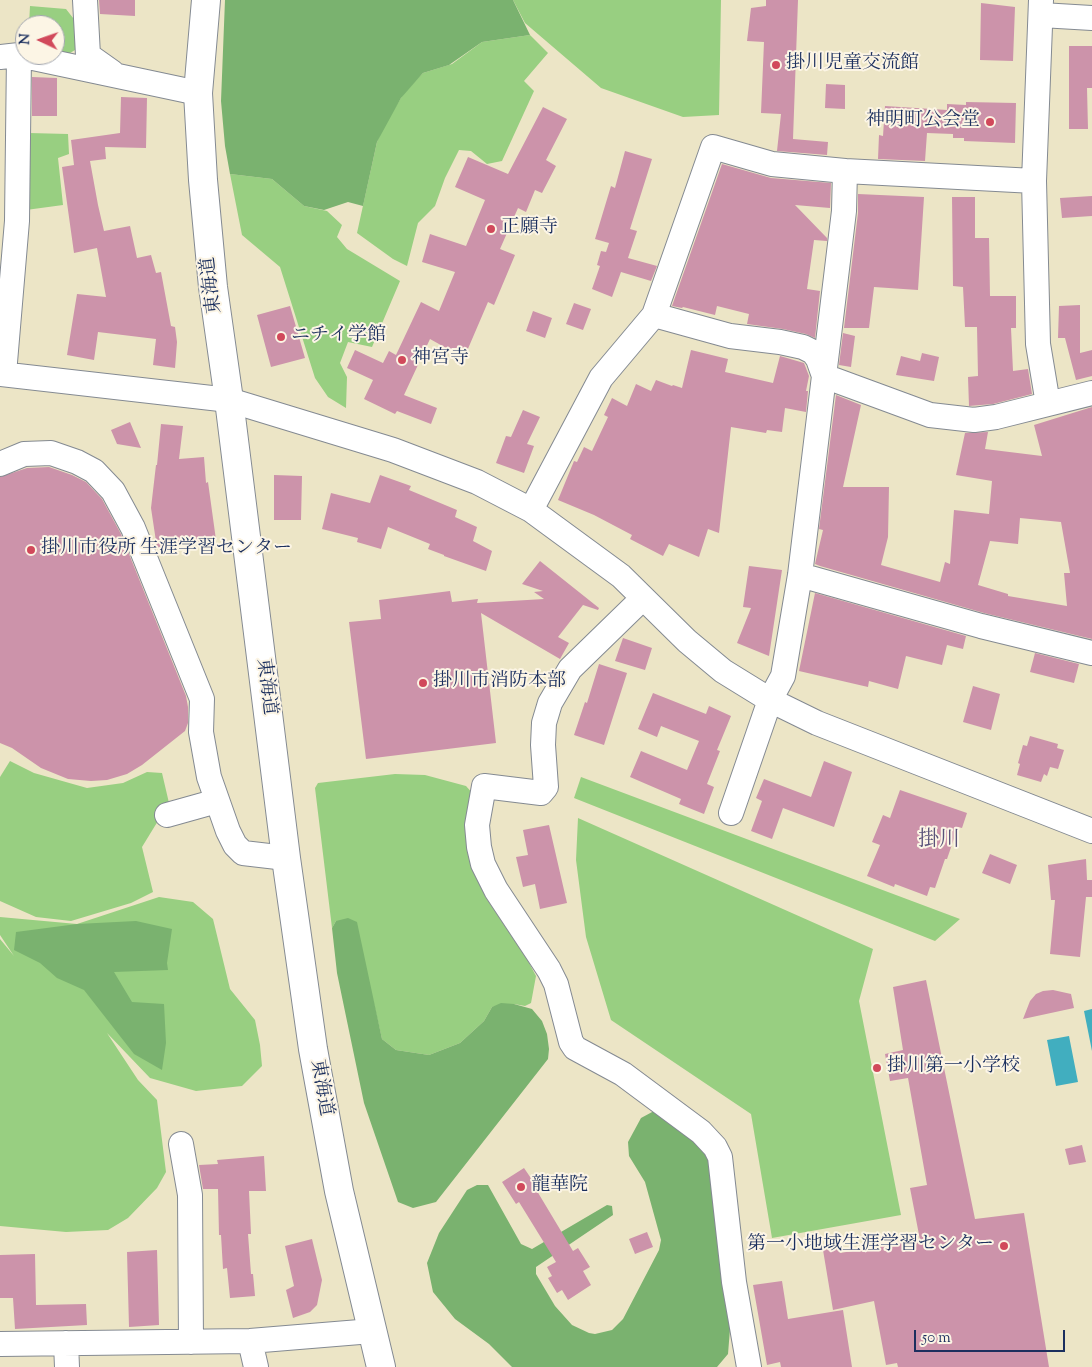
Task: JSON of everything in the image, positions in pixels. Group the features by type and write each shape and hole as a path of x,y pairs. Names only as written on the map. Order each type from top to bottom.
{"main road":[{"name":"東海道","path":"206,0 198,93 212,287 229,400 286,858 316,1068 339,1191 381,1367"}],"street":[{"path":"86,0 88,55 118,76"},
{"path":"1048,404 1038,344 1034,181 1041,8 1092,18"},
{"path":"198,93 10,56 9,221 2,374 229,400 394,450 477,482 531,510 621,576 687,641 723,671 770,700 817,724 1092,830"},
{"path":"531,510 601,378 654,315 713,147 772,164 845,172 1034,181"},
{"path":"731,813 770,700 783,676 800,575 844,212 845,172"},
{"path":"654,315 730,336 803,347 812,352 818,359 824,376"},
{"path":"824,376 930,415 974,420 996,418 1092,393"},
{"path":"0,464 24,454 52,453 77,462 94,471 113,490 132,528 202,698 201,732 209,777 228,831 235,845 243,852 286,858"},
{"path":"800,575 981,626 1092,653"},
{"path":"643,598 570,669 550,703 544,723 543,745 546,787 541,793 484,786 477,825 479,846 483,864 496,890 549,970 556,984 571,1042 575,1048 623,1074 701,1132 715,1146 720,1157 734,1282 749,1367"},
{"path":"167,815 217,800"},
{"path":"181,1144 190,1196 191,1342"},
{"path":"0,1344 250,1341 372,1331"},
{"path":"250,1341 256,1367"},
{"path":"66,1343 67,1367"}],"green space":[{"path":"225,0 513,0 530,35 482,42 449,65 423,73 401,98 377,142 363,206 348,202 324,210 304,206 272,179 230,174 225,146 221,101"},
{"path":"513,0 721,0 719,115 683,117 601,88 525,23"},
{"path":"30,6 66,9 77,23 80,47 65,56 65,15 30,15"},
{"path":"530,35 548,53 524,81 534,91 502,161 487,164 471,151 459,150 445,178 435,206 418,223 407,266 393,259 357,233 377,142 385,124 404,93 423,73 452,64 482,42"},
{"path":"29,133 68,134 69,154 58,158 63,205 26,210"},
{"path":"230,174 272,179 304,206 327,211 342,225 337,237 347,249 400,281 372,347 348,342 340,363 347,377 346,408 328,397 315,378 280,267 242,235"},
{"path":"10,761 34,773 87,788 123,783 147,772 162,773 169,803 142,847 153,892 131,903 71,921 36,917 0,901 0,777"},
{"path":"395,774 425,775 466,786 474,795 474,870 486,898 527,959 536,976 531,1003 525,1006 514,1004 492,1007 484,1021 460,1043 429,1055 396,1050 382,1039 373,1000 336,921 332,928 315,788 318,783"},
{"path":"581,777 960,919 935,941 574,798"},
{"path":"578,818 873,949 859,1001 901,1215 772,1238 751,1114 611,1020 586,937 576,860"},
{"path":"159,897 193,902 213,919 230,989 255,1020 262,1066 242,1086 196,1091 150,1078 107,1033 138,1080 157,1100 166,1172 157,1188 128,1218 108,1230 66,1232 0,1226 0,939 14,956 0,935 0,917 77,924"},
{"path":"348,918 357,922 382,1039 396,1050 429,1055 460,1043 484,1021 492,1007 501,1003 532,1009 542,1021 547,1034 548,1059 436,1202 413,1208 398,1202 364,1103 337,973 332,928 336,921"},
{"path":"136,921 172,929 167,963 168,970 114,972 132,1002 164,1004 166,1043 162,1070 134,1054 84,990 57,978 40,963 14,950 16,932 77,924"},
{"path":"654,1111 694,1138 707,1153 711,1167 730,1329 728,1354 717,1367 512,1367 489,1344 455,1319 433,1292 427,1263 439,1233 467,1190 477,1185 488,1185 521,1244 532,1249 607,1205 612,1206 613,1215 536,1267 536,1274 555,1306 572,1325 595,1334 612,1330 623,1319 659,1250 661,1240 645,1182 629,1156 628,1142 641,1118"}],"water":[{"path":"1092,1009 1092,1051 1084,1011"},
{"path":"1069,1036 1078,1082 1056,1086 1047,1040"}],"building":[{"path":"99,0 135,0 135,16 100,14"},
{"path":"766,0 798,0 793,139 828,142 827,155 777,151 781,114 761,113 764,42 747,41 751,8 766,6"},
{"path":"981,3 1015,7 1013,61 980,60"},
{"path":"1069,46 1092,46 1092,88 1087,88 1088,129 1069,129"},
{"path":"32,77 57,78 57,116 32,116"},
{"path":"826,84 845,85 845,109 825,108"},
{"path":"121,97 147,98 146,148 105,147 106,159 90,161 98,205 104,231 130,226 137,258 151,255 156,273 161,272 171,326 175,327 177,342 175,368 153,365 156,339 98,332 94,360 67,355 77,294 106,297 97,248 74,253 62,167 74,165 71,140 120,133"},
{"path":"966,102 1016,103 1015,143 964,141 964,138 953,138 953,134 927,133 925,161 878,159 879,135 883,136 885,106 947,110 947,104 966,105"},
{"path":"543,107 567,119 546,160 556,166 542,193 535,190 526,212 518,208 500,249 515,255 494,305 488,302 464,358 430,339 404,395 437,408 431,424 397,411 395,414 364,399 373,380 347,368 355,350 383,363 389,351 396,355 421,302 439,311 455,272 422,262 430,234 466,246 485,200 455,187 468,157 508,174"},
{"path":"625,151 652,159 630,229 637,231 628,258 657,266 651,281 621,272 612,297 592,289 600,266 597,265 601,251 606,252 609,243 595,239 611,186 615,188"},
{"path":"722,164 771,178 831,183 830,208 795,205 827,238 827,241 814,240 807,289 820,291 815,338 783,329 747,324 749,314 717,306 715,315 672,306"},
{"path":"858,194 924,197 918,290 874,287 869,328 844,328 858,213"},
{"path":"1092,196 1092,216 1062,218 1060,198"},
{"path":"952,197 975,197 975,238 989,238 990,296 1016,296 1016,328 1011,328 1013,371 1028,369 1032,394 993,404 969,406 968,377 978,376 977,327 965,327 963,287 953,286"},
{"path":"574,303 591,309 583,330 566,324"},
{"path":"1080,305 1080,353 1092,350 1092,376 1076,380 1065,338 1058,338 1059,306"},
{"name":"ニチイ学館","path":"290,306 305,358 271,367 257,315"},
{"path":"533,311 552,318 545,338 526,331"},
{"path":"843,333 855,336 851,367 839,365"},
{"path":"691,350 728,359 725,372 773,383 780,356 804,363 809,376 806,391 808,391 806,412 785,408 782,432 767,430 766,433 731,427 719,533 708,529 699,557 669,544 663,556 630,539 632,535 594,515 558,500 574,461 577,462 584,447 592,451 608,417 604,415 612,398 627,406 636,384 651,391 656,380 682,388"},
{"path":"922,353 939,357 934,381 896,375 901,356 920,361"},
{"path":"836,395 861,405 843,487 889,487 888,537 881,565 940,582 945,562 950,564 954,510 989,514 992,481 956,475 965,433 988,432 985,449 1042,456 1034,425 1092,407 1092,639 984,613 815,564 823,530 819,529","holes":["1020,518 1061,522 1070,573 1064,573 1067,606 1008,596 1008,594 978,585 990,541 1018,544"]},
{"path":"523,410 540,417 527,444 534,446 524,473 496,463 506,436 511,437"},
{"path":"130,422 141,448 117,444 111,430"},
{"path":"161,424 183,426 179,459 204,457 206,483 208,482 216,540 157,548 151,508"},
{"name":"掛川市役所 生涯学習センター","path":"49,467 86,482 102,499 121,534 186,696 188,723 185,731 142,765 127,774 107,780 68,779 41,768 12,748 0,743 0,477 27,468"},
{"path":"274,475 302,476 301,520 274,520"},
{"path":"380,475 411,486 409,490 457,510 455,517 477,527 473,541 492,551 486,571 428,549 430,544 388,527 381,549 357,542 358,538 322,529 331,493 370,503"},
{"name":"掛川市消防本部","path":"540,561 599,608 598,610 583,605 558,637 569,643 560,659 481,613 496,743 366,759 349,622 381,619 379,600 450,591 452,602 478,599 477,603 544,599 534,592 543,591 522,584"},
{"path":"749,566 782,570 769,656 737,643 751,608 743,607"},
{"path":"815,593 966,636 963,649 947,645 942,665 906,656 898,689 869,681 868,687 799,671"},
{"path":"623,638 652,648 645,670 615,661"},
{"path":"1035,653 1079,664 1074,683 1030,672"},
{"path":"599,664 627,673 604,745 574,735 585,702 587,703"},
{"path":"973,686 1000,694 991,730 963,722"},
{"path":"653,693 706,714 709,706 731,716 717,750 720,751 707,784 714,787 704,814 679,804 681,799 630,777 641,751 687,770 699,741 661,726 657,737 638,729"},
{"path":"1030,736 1058,744 1057,748 1064,750 1058,769 1050,767 1047,776 1044,774 1041,782 1017,775 1023,745 1027,746"},
{"path":"824,761 852,772 834,827 783,808 772,839 751,831 762,801 756,798 764,779 811,797"},
{"path":"900,790 967,813 962,828 958,827 935,888 930,887 927,896 895,884 894,887 867,876 880,845 872,842 883,815 890,818"},
{"path":"549,825 567,903 540,909 535,884 523,887 516,857 528,855 523,830"},
{"path":"990,854 1017,865 1010,884 982,873"},
{"path":"1086,859 1087,880 1092,880 1092,897 1086,897 1080,957 1050,954 1055,900 1051,900 1048,865"},
{"path":"926,980 975,1219 1024,1213 1049,1367 898,1367 897,1363 886,1365 874,1301 833,1310 823,1250 838,1247 840,1253 920,1240 910,1188 927,1185 908,1078 890,1081 885,1054 903,1050 893,987"},
{"path":"1053,990 1071,994 1074,1008 1023,1019 1030,1001 1036,994"},
{"path":"1082,1145 1086,1162 1069,1165 1065,1149"},
{"path":"264,1156 266,1191 249,1191 251,1234 248,1234 251,1274 253,1274 255,1296 230,1298 227,1268 223,1269 221,1235 219,1235 218,1189 203,1189 199,1165 218,1164 217,1160"},
{"path":"524,1168 539,1190 537,1191 573,1251 578,1248 590,1267 583,1271 591,1285 568,1300 562,1290 557,1293 548,1278 552,1276 547,1267 556,1262 519,1202 516,1204 502,1182"},
{"path":"647,1232 653,1247 635,1254 629,1239"},
{"path":"312,1239 322,1280 317,1305 310,1312 293,1318 286,1290 294,1286 285,1246"},
{"path":"157,1250 159,1325 129,1327 127,1252"},
{"path":"35,1254 36,1305 86,1304 87,1325 15,1329 13,1298 0,1298 0,1255"},
{"path":"782,1281 788,1319 843,1310 852,1367 781,1367 780,1362 767,1365 753,1285"}],"place":[{"name":"掛川児童交流館","path":"776,65"},
{"name":"神明町公会堂","path":"990,122"},
{"name":"正願寺","path":"491,229"},
{"name":"ニチイ学館","path":"281,337"},
{"name":"神宮寺","path":"402,360"},
{"name":"掛川市役所 生涯学習センター","path":"31,550"},
{"name":"掛川市消防本部","path":"423,683"},
{"name":"掛川第一小学校","path":"877,1068"},
{"name":"龍華院","path":"521,1187"},
{"name":"第一小地域生涯学習センター","path":"1004,1246"}],"district":[{"name":"掛川","path":"939,841"}]}
